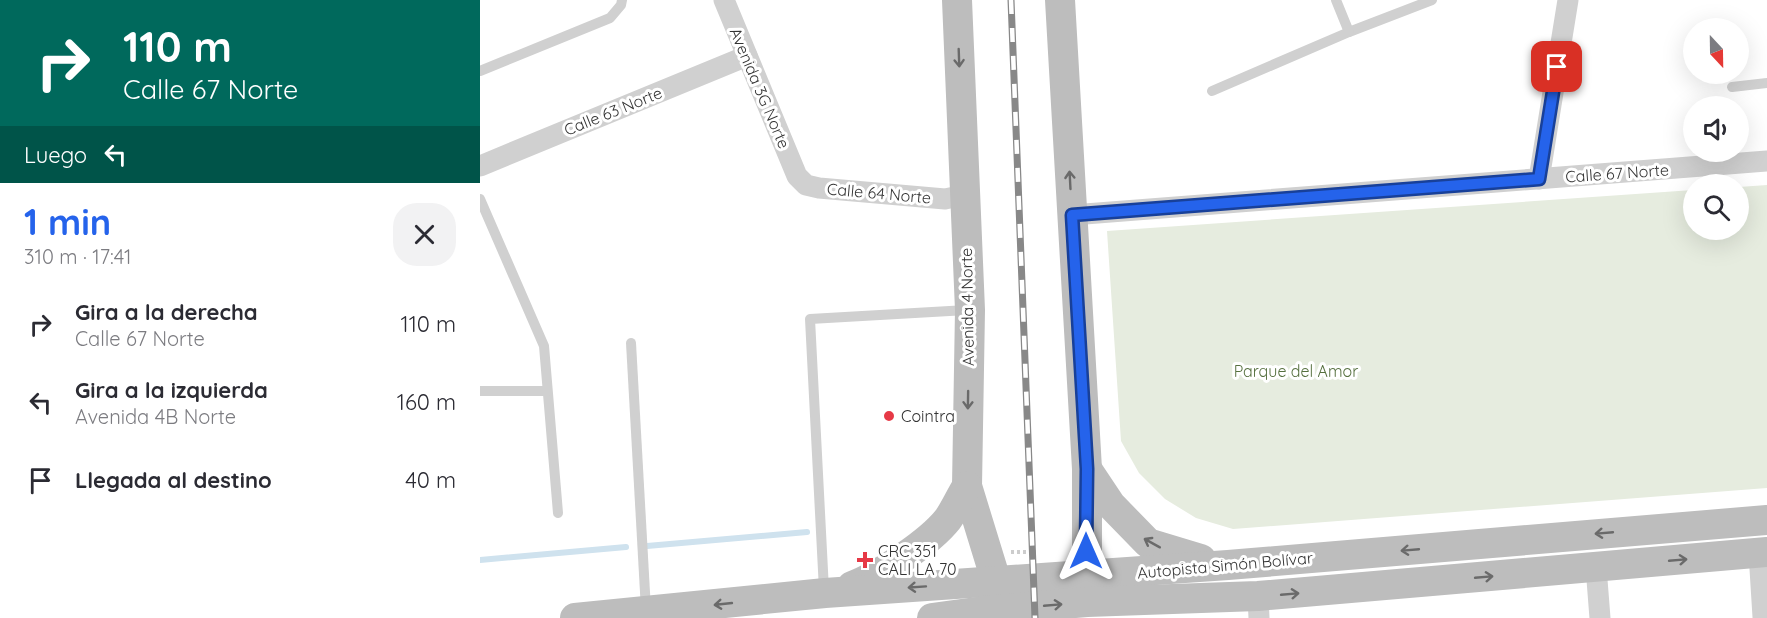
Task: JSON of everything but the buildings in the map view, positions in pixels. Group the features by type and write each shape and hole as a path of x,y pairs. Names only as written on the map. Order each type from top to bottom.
{"main road":[{"name":"Avenida 4 Norte","path":"957,0 970,310 967,486 1001,595"},
{"path":"1060,0 1087,469 1087,588"},
{"path":"1087,469 1111,506 1148,543 1173,552 1227,565"},
{"path":"825,593 855,585 899,560 947,520 967,486"},
{"name":"Autopista Simón Bolívar","path":"575,618 825,593 1001,595 1087,588 1227,565 1767,520"},
{"name":"Autopista Simón Bolívar","path":"1087,588 1258,607 1596,567 1763,552"},
{"name":"Autopista Simón Bolívar","path":"932,618 1001,595"}],"street":[{"name":"Avenida 3G Norte","path":"724,0 797,176"},
{"path":"1539,179 1568,0"},
{"name":"Calle 63 Norte","path":"480,166 747,56"},
{"name":"Calle 67 Norte","path":"1072,215 1767,161"},
{"name":"Calle 64 Norte","path":"797,176 806,185 819,188 945,199 964,195"},
{"path":"1759,617 1763,552"},
{"path":"1596,567 1600,618"}],"lane":[{"path":"480,71 610,18 621,5 622,0"},
{"path":"1336,0 1349,32"},
{"path":"1212,91 1349,32 1432,0"},
{"path":"1732,87 1767,83"},
{"path":"480,199 544,346 558,513"},
{"path":"825,593 810,319 970,310"},
{"path":"631,343 646,612"},
{"path":"480,390 548,391"}],"green space":[{"name":"Parque del Amor","path":"1767,185 1767,488 1233,529 1196,518 1165,499 1139,473 1121,441 1107,231 1683,191 1683,240 1749,240 1749,186"}],"waterway":[{"path":"647,546 807,532"},
{"path":"480,560 626,547"}],"railway":[{"path":"1011,0 1035,618"}],"place":[{"name":"Cointra","path":"889,416"},
{"name":"CRC 351 CALI LA 70","path":"865,560"}],"route":[{"path":"1086,551 1087,469 1072,215 1539,179 1557,67"}]}
